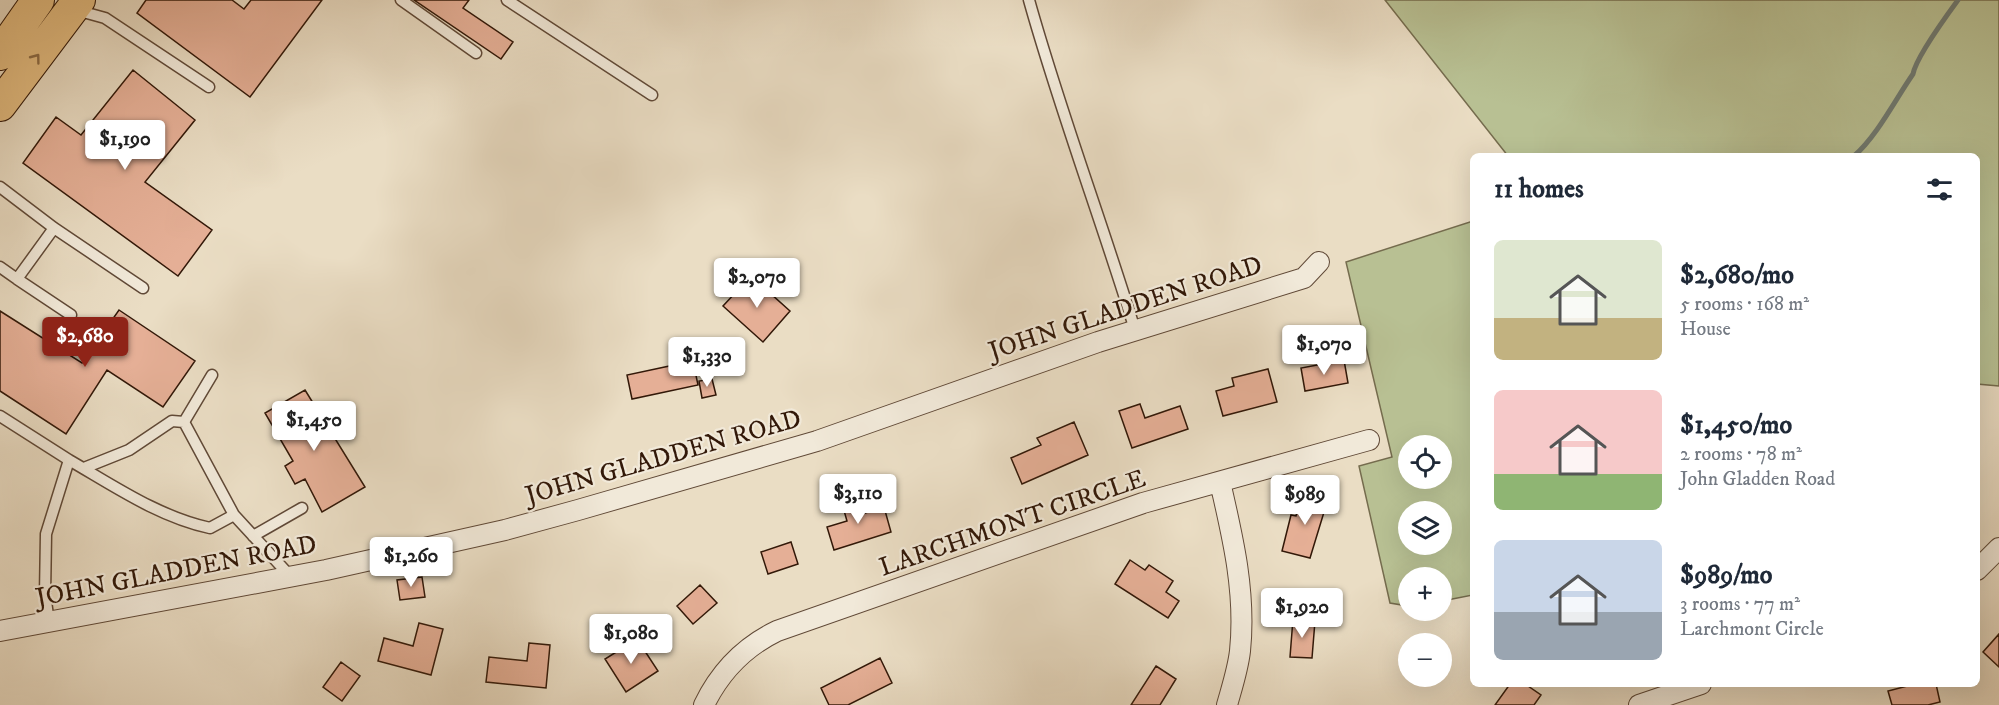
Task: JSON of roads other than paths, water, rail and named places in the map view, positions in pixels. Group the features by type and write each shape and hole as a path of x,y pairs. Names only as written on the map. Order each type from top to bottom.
{"main road":[{"path":"0,54 38,0"},
{"path":"0,105 71,3"}],"street":[{"name":"JOHN GLADDEN ROAD","path":"0,631 291,577 505,530 817,441 1135,330 1304,278 1319,262"},
{"name":"LARCHMONT CIRCLE","path":"704,705 740,654 757,640 777,630 1143,503 1370,440"},
{"path":"1221,482 1236,551 1242,601 1240,653 1227,705"},
{"path":"1980,567 1999,548"},
{"path":"1638,705 1692,687"}],"lane":[{"path":"401,0 476,53"},
{"path":"507,0 652,95"},
{"path":"1029,0 1043,50 1100,217 1135,330"},
{"path":"71,3 105,18 209,87"},
{"path":"0,187 54,228 143,288"},
{"path":"16,279 54,228"},
{"path":"0,267 71,315"},
{"path":"184,422 212,375"},
{"path":"0,416 69,460 188,523 210,528 234,515"},
{"path":"84,468 129,450 172,421 184,422"},
{"path":"184,422 234,515 291,577"},
{"path":"49,622 45,595 46,534 69,460"},
{"path":"253,536 302,508"}],"waterway":[{"path":"1857,153 1885,117 1958,0"}]}
